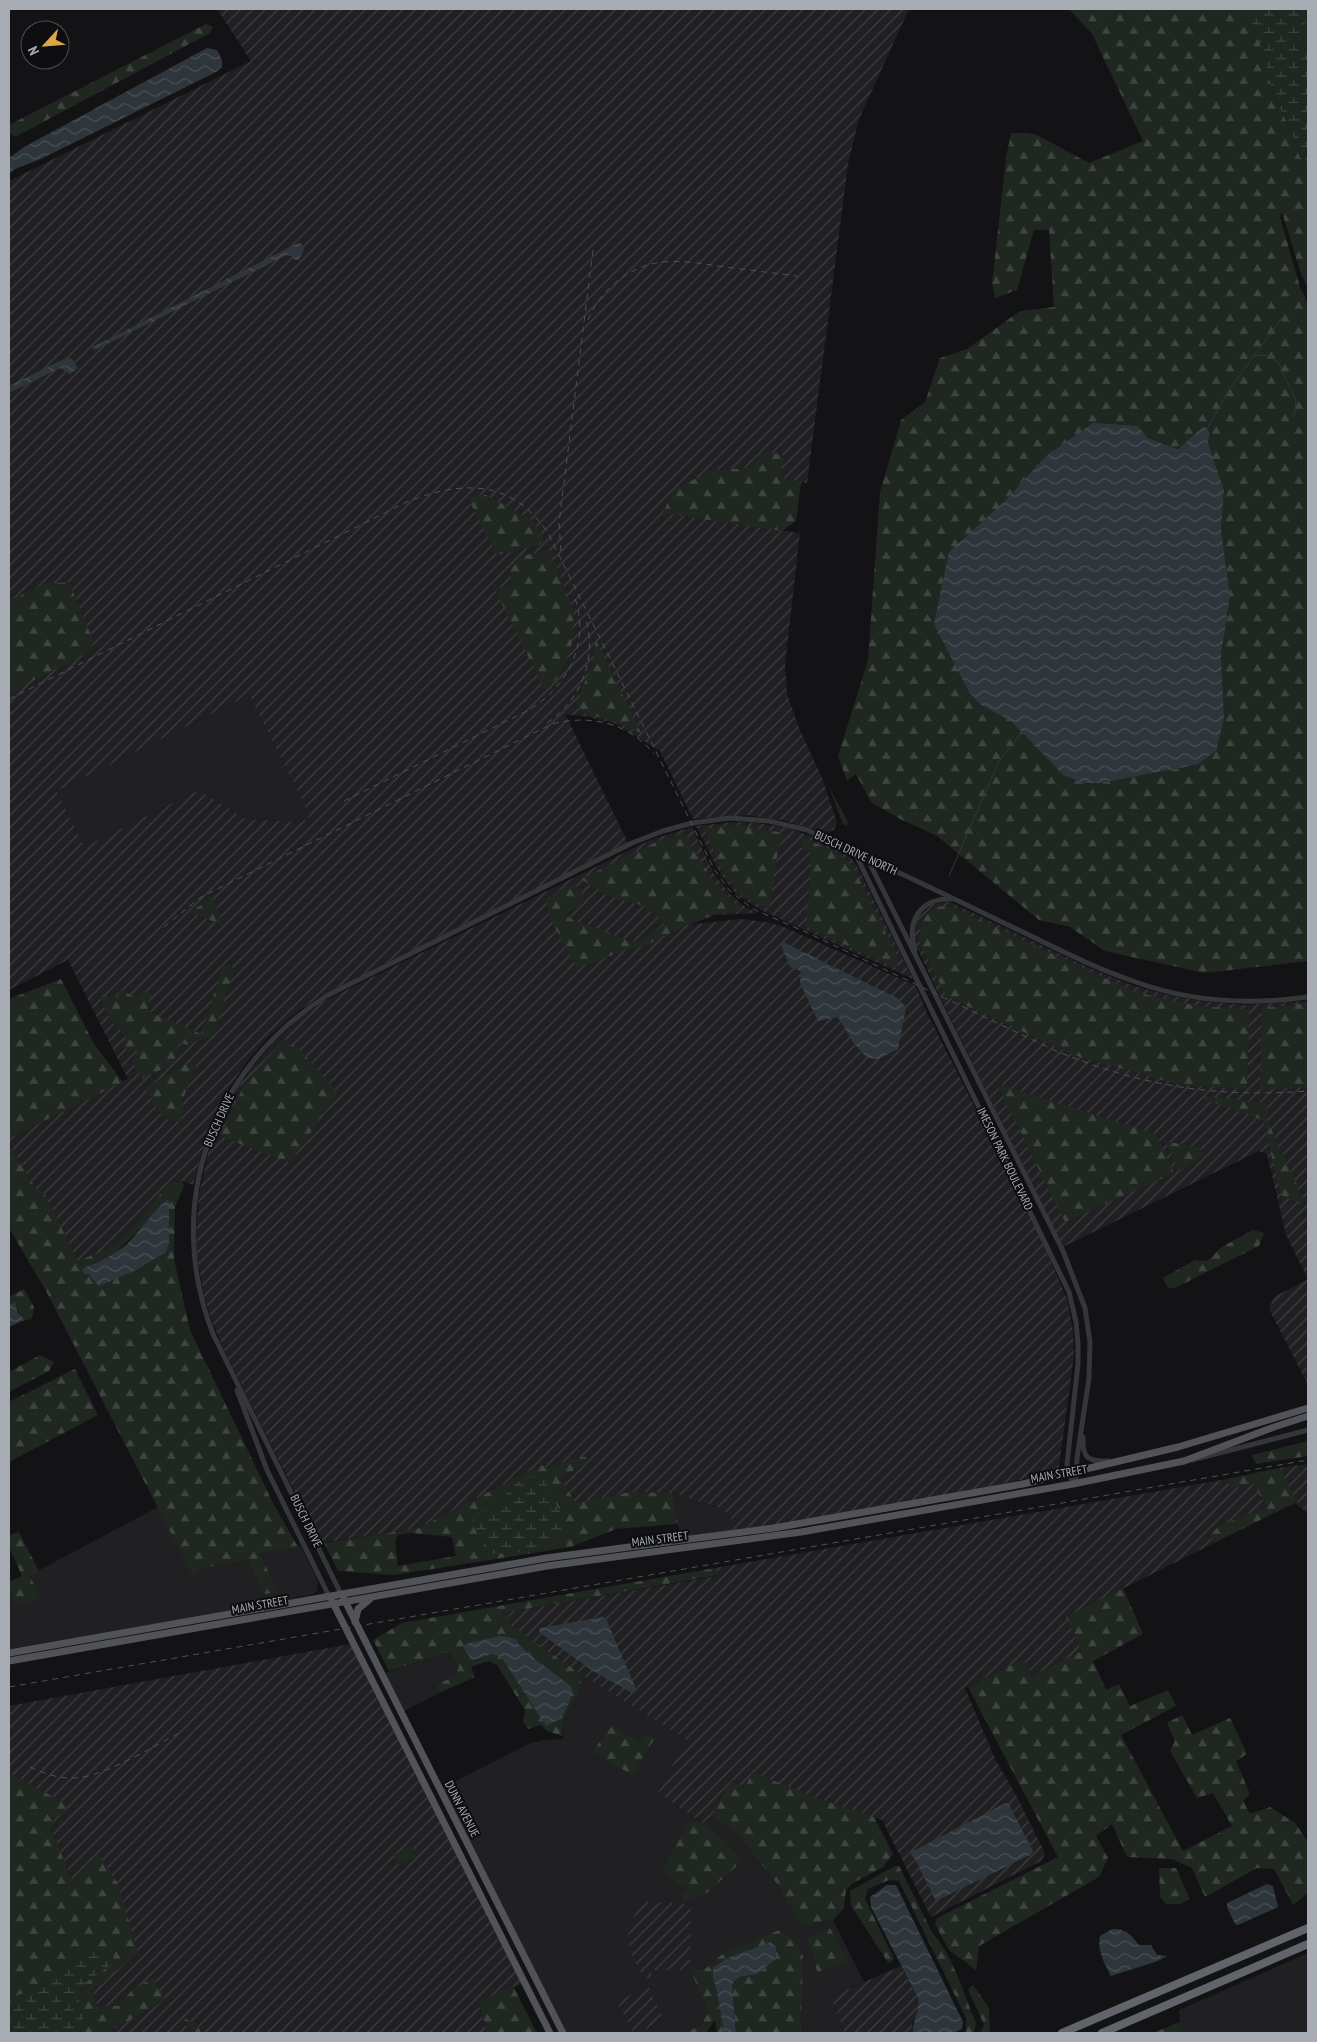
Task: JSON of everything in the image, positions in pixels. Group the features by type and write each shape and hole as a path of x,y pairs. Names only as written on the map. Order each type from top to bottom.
{"highway":[{"path":"1062,2033 1308,1928"},
{"path":"1102,2033 1308,1944"}],"main road":[{"name":"MAIN STREET","path":"9,1653 591,1551 790,1525 1023,1484 1217,1437 1308,1408"},
{"name":"MAIN STREET","path":"9,1661 345,1601 601,1558 801,1532 1075,1483 1184,1461 1274,1426 1308,1416"},
{"name":"DUNN AVENUE","path":"341,1594 563,2033"},
{"name":"DUNN AVENUE","path":"329,1596 550,2033"},
{"path":"355,1622 359,1606 374,1596"}],"street":[{"name":"BUSCH DRIVE NORTH","path":"409,954 632,843 692,823 730,818 769,821 807,830 1093,965 1146,986 1187,996 1219,1000 1251,1002 1308,997"},
{"name":"IMESON PARK BOULEVARD","path":"854,851 1069,1292 1076,1322 1078,1344 1067,1464 1075,1483"},
{"name":"IMESON PARK BOULEVARD","path":"867,857 1063,1251 1085,1308 1090,1354 1084,1418 1072,1473"},
{"path":"919,964 912,934 914,919 929,904 942,900 955,900"},
{"name":"BUSCH DRIVE","path":"341,1594 213,1334 201,1296 193,1245 194,1207 198,1174 214,1127 231,1091 245,1070 270,1041 290,1022 328,995 409,954"},
{"name":"BUSCH DRIVE","path":"229,1369 267,1470 329,1596"},
{"path":"1084,1418 1083,1443 1087,1458 1095,1461 1119,1462"},
{"path":"1184,1461 1210,1457 1308,1430"}],"shaded area":[{"path":"217,9 909,9 859,119 848,164 807,483 780,478 766,451 747,468 714,470 663,513 800,533 785,665 787,694 799,728 822,778 837,822 834,830 825,833 782,820 747,815 693,819 660,751 616,724 589,717 565,714 628,843 326,993 298,1011 267,1038 249,1059 231,1085 208,1131 193,1185 182,1181 167,1186 125,1236 109,1248 78,1262 42,1189 37,1192 9,1143 9,1138 128,1079 68,960 9,990 9,181 251,61","holes":["249,695 309,814 307,819 299,822 246,819 199,790 84,847 57,791"]},
{"path":"249,695 309,814 307,819 299,822 246,819 199,790 84,847 57,791"},
{"path":"733,822 758,823 787,828 814,837 841,850 851,858 857,866 913,979 761,910 737,895 721,875 696,826"},
{"path":"692,827 714,874 730,894 744,906 757,913 715,915 689,925 740,919 767,922 784,927 916,986 926,1011 1039,1234 1067,1299 1073,1330 1074,1355 1059,1467 1052,1473 935,1498 733,1530 731,1517 721,1508 672,1493 630,1492 576,1504 560,1478 585,1464 578,1457 549,1468 541,1465 419,1528 320,1543 226,1354 213,1324 204,1296 197,1256 196,1234 199,1194 211,1141 229,1100 251,1069 273,1043 299,1018 322,1002 650,840"},
{"path":"950,902 1092,969 1134,986 1171,996 1208,1002 1244,1005 1308,1001 1308,1279 1286,1235 1267,1154 1259,1151 1063,1247 916,945 914,935 916,921 920,915 933,904"},
{"path":"1308,1279 1308,1385 1269,1309 1274,1297"},
{"path":"1308,1464 1308,1513 1298,1506 1279,1468"},
{"path":"1227,1479 1231,1488 1254,1484 1266,1508 1220,1525 1210,1535 1214,1543 1066,1617 1082,1651 1032,1676 1023,1659 965,1688 996,1761 1015,1793 1044,1851 1044,1856 1041,1861 931,1917 882,1820 817,1798 745,1788 732,1781 712,1815 703,1823 658,1793 686,1739 582,1675 507,1623 502,1613 717,1576 715,1568"},
{"path":"672,1493 721,1508 731,1517 733,1530 680,1537"},
{"path":"158,1507 193,1575 204,1568 250,1560 263,1594 277,1593 260,1552 301,1546 318,1581 317,1591 313,1594 206,1615 9,1649 9,1596 41,1599 30,1575"},
{"path":"350,1644 522,1984 478,2002 487,2032 485,2033 201,2033 196,2022 184,2020 190,2033 107,2033 165,2000 133,1989 118,2006 97,2006 92,1989 72,1880 51,1829 54,1817 67,1805 9,1773 9,1706"},
{"path":"449,1652 459,1667 454,1677 436,1684 439,1693 404,1711 385,1673"},
{"path":"582,1675 687,1739 658,1793 703,1822 712,1815 736,1833 779,1886 800,1926 833,1920 864,1982 830,1997 845,2033 801,2033 803,1956 721,1955 704,1970 709,2011 701,2025 685,2033 638,2033 664,2020 618,2002 633,2033 567,2033 442,1788 528,1744 543,1740 563,1739 564,1719 580,1690","holes":["650,1903 682,1903 690,1970 650,1970","814,1957 848,1961 816,1973"]},
{"path":"643,1899 650,1903 682,1903 691,1909 690,1970 650,1970 646,1973 650,1972 653,1977 648,1979 645,1974 642,1975 631,1953 628,1940 629,1925"},
{"path":"1308,1953 1308,2033 1181,2033 1179,2010"},
{"path":"901,1966 918,1998 920,2006 912,2023 913,2033 845,2033 830,1997"},
{"path":"648,1986 664,2020 638,2033 633,2033 617,2002"}],"green space":[{"path":"1069,9 1246,9 1265,56 1273,95 1291,130 1300,157 1308,162 1308,288 1301,274 1282,212 1280,217 1300,287 1308,304 1308,961 1204,973 1105,951 1070,927 1039,920 937,836 900,819 871,802 856,774 847,781 838,756 868,660 880,492 901,420 925,402 940,358 967,349 1020,311 1054,307 1049,230 1034,230 1017,290 995,298 992,284 1006,158 1011,133 1035,134 1089,163 1143,141 1092,34","holes":["1138,426 1148,438 1178,449 1204,426 1210,433 1208,443 1224,490 1221,529 1230,596 1221,655 1224,718 1196,765 1100,783 1083,783 1063,775 1011,721 1004,502 1046,456"]},
{"path":"1246,9 1308,9 1302,41 1308,60 1308,162 1300,157 1291,130 1273,95 1265,56"},
{"path":"1308,9 1308,60 1302,41"},
{"path":"206,24 213,27 210,33 15,137 10,133 9,125"},
{"path":"766,451 783,455 781,478 801,482 796,521 782,531 663,513 674,489 714,470 747,468"},
{"path":"486,495 532,520 543,536 540,545 497,555 467,496"},
{"path":"550,550 574,612 571,650 558,677 545,690 493,586 511,588 510,570 521,556"},
{"path":"69,582 94,643 87,653 9,693 9,601 44,584"},
{"path":"596,640 641,733 608,719 581,713 576,703 592,665"},
{"path":"828,785 848,822 846,826 843,824"},
{"path":"733,825 785,833 778,850 769,909 742,896 724,874 704,829"},
{"path":"685,833 713,881 741,909 740,911 714,914 644,946 623,951 577,968 550,918 546,899 573,882 584,895 583,902 567,913 569,918 629,941 641,941 663,925 663,921 641,905 607,896 581,879 658,841"},
{"path":"801,837 838,853 852,865 898,957 897,968 806,927 812,854 802,848"},
{"path":"212,897 224,926 191,912"},
{"path":"950,906 1135,992 1193,1005 1249,1010 1247,1089 1181,1085 1073,1055 946,996 919,941 922,920 935,907"},
{"path":"224,964 234,968 214,1035 186,1045 180,1042 173,1064 142,1079 133,1061 138,1051 127,1050 124,1044 126,1035 113,1024 100,998 103,995 117,997 121,990 137,998 143,991 152,995 147,1007 152,1013 201,1034"},
{"path":"61,979 94,1044 123,1082 9,1138 9,999"},
{"path":"1308,1003 1308,1087 1260,1090 1262,1008"},
{"path":"284,1039 299,1049 338,1093 290,1163 220,1136 244,1085"},
{"path":"190,1062 196,1066 182,1101 184,1111 180,1122 165,1119 154,1105 145,1088"},
{"path":"997,1084 1156,1134 1174,1173 1065,1222"},
{"path":"1205,1096 1267,1103 1266,1118 1305,1202 1300,1204 1281,1195 1263,1120 1204,1099"},
{"path":"1165,1141 1200,1148 1204,1155 1179,1171"},
{"path":"11,1147 37,1191 42,1189 78,1261 109,1248 125,1236 167,1186 182,1181 184,1186 175,1207 174,1259 190,1330 273,1503 298,1547 260,1553 278,1593 263,1594 249,1560 204,1568 193,1576 46,1291 9,1228 9,1148","holes":["169,1201 168,1220 100,1286 82,1269 116,1252"]},
{"path":"1253,1230 1264,1233 1259,1246 1175,1288 1168,1288 1163,1278 1195,1260 1206,1261 1220,1248"},
{"path":"24,1289 34,1307 32,1319 22,1321 15,1302 9,1305 9,1297"},
{"path":"40,1355 54,1362 49,1371 9,1392 9,1372"},
{"path":"75,1369 98,1415 9,1462 9,1402"},
{"path":"1308,1441 1308,1456 1256,1464 1252,1455"},
{"path":"578,1457 586,1457 585,1464 560,1478 576,1503 630,1492 672,1493 678,1524 616,1529 571,1547 394,1575 338,1571 324,1543 419,1528 541,1465 549,1468","holes":["516,1483 491,1554 496,1506","410,1533 452,1537 456,1556 398,1566 395,1541 398,1535"]},
{"path":"1279,1468 1297,1502 1214,1543 1210,1535 1220,1525 1266,1508 1254,1484 1231,1488 1227,1479"},
{"path":"532,1476 546,1481 566,1525 556,1542 543,1548 491,1554 474,1528 472,1518 496,1506 516,1483"},
{"path":"19,1532 39,1571 30,1576 41,1598 16,1606 11,1595 9,1596 9,1582 22,1576 9,1547 9,1535"},
{"path":"715,1568 718,1575 502,1613 511,1618 508,1623 582,1675 580,1690 564,1719 562,1736 547,1731 541,1725 528,1729 523,1722 525,1710 497,1665 489,1661 471,1667 475,1677 439,1693 436,1684 454,1677 459,1667 449,1652 389,1671 373,1640 402,1623","holes":["512,1638 536,1660 546,1725 502,1658 492,1654"]},
{"path":"1123,1588 1143,1634 1093,1661 1106,1690 1119,1684 1130,1706 1168,1690 1176,1706 1121,1735 1183,1851 1232,1826 1213,1793 1197,1798 1170,1751 1175,1741 1167,1723 1182,1715 1192,1735 1230,1718 1247,1754 1236,1761 1250,1794 1243,1801 1250,1814 1270,1807 1295,1823 1308,1842 1308,1893 1293,1905 1274,1869 1257,1868 1205,1897 1192,1868 1172,1859 1127,1857 1112,1824 1096,1836 1108,1858 1099,1877 979,1946 976,1970 949,1950 935,1924 937,1918 1058,1857 968,1687 1023,1659 1032,1676 1082,1651 1066,1617"},
{"path":"612,1726 639,1742 645,1735 655,1738 632,1775 593,1751"},
{"path":"752,1772 817,1798 874,1817 893,1854 883,1867 853,1883 846,1890 844,1908 833,1920 800,1926 779,1886 737,1834 712,1815 731,1781 745,1788"},
{"path":"9,1773 68,1805 63,1814 54,1818 51,1829 72,1880 98,1853 118,1884 138,1954 92,1989 97,2006 118,2006 133,1989 153,1978 165,2000 107,2033 73,2033 83,2025 84,2015 78,1998 86,1982 115,1962 87,1951 53,1982 9,1999"},
{"path":"689,1821 703,1823 723,1839 742,1861 708,1892 684,1901 682,1899 687,1889 662,1872"},
{"path":"412,1846 417,1857 399,1865 394,1855"},
{"path":"895,1866 899,1866 933,1934 940,1942 952,1964 976,2023 974,2033 964,2033 966,2032 966,2018 899,1881 889,1880 868,1889 865,1899 894,1959 889,1964 851,1906 850,1891"},
{"path":"1159,1868 1176,1868 1190,1899 1180,1904 1166,1904 1160,1897"},
{"path":"830,1928 848,1961 817,1973 814,1957 806,1938"},
{"path":"779,1930 796,1942 803,1956 801,2033 736,2033 732,1984 739,1977 757,1974 713,1978 724,2033 717,2033 715,2020 707,2031 708,2033 685,2033 701,2025 709,2011 690,1970 704,1970 721,1955"},
{"path":"87,1951 112,1953 115,1962 86,1982 78,1997 84,2015 83,2025 73,2033 9,2033 9,1999 53,1982"},
{"path":"973,1985 989,2008 990,2033 980,2033 984,2025 968,1989"},
{"path":"513,1986 537,2033 485,2033 487,2031 478,2002"},
{"path":"184,2019 196,2022 201,2033 190,2033"},
{"path":"1180,2022 1181,2033 1153,2033"}],"water":[{"path":"207,48 217,50 222,60 222,67 216,72 41,159 15,169 9,174 9,158 24,147"},
{"path":"301,243 304,249 299,260 295,260 292,256 287,255 95,350 91,348 296,244"},
{"path":"71,358 78,368 70,374 60,368 9,393 9,386 64,359"},
{"path":"1093,423 1138,426 1148,438 1178,449 1204,426 1210,433 1208,443 1224,490 1221,529 1230,596 1221,655 1224,718 1216,751 1196,765 1100,783 1083,783 1063,775 1011,721 981,705 969,692 934,624 949,552 1004,502 1046,456"},
{"path":"783,942 899,999 906,1008 898,1049 878,1059 867,1058 853,1042 838,1017 818,1021 800,983 801,971 790,967 781,945"},
{"path":"167,1200 169,1201 169,1243 166,1252 134,1271 99,1286 89,1275 83,1273 82,1269 111,1255 127,1244"},
{"path":"15,1302 22,1321 9,1327 9,1305"},
{"path":"603,1617 606,1619 636,1689 632,1693 593,1671 539,1631 540,1628"},
{"path":"500,1636 512,1638 536,1660 571,1686 573,1693 562,1718 546,1726 502,1658 492,1654 472,1660 464,1649 465,1644"},
{"path":"1006,1803 1009,1805 1033,1851 1032,1854 936,1901 911,1852"},
{"path":"1267,1884 1273,1886 1278,1907 1238,1925 1235,1924 1227,1903"},
{"path":"887,1885 896,1885 963,2022 962,2029 953,2033 913,2033 919,2003 918,1998 871,1907 870,1897"},
{"path":"1112,1929 1125,1931 1139,1945 1151,1945 1157,1955 1167,1956 1158,1961 1111,1976 1102,1956 1099,1941 1100,1936"},
{"path":"771,1942 776,1947 776,1959 757,1974 739,1977 732,1984 736,2033 724,2033 713,1978 713,1968 728,1958"}],"waterway":[{"path":"1207,429 1229,390 1281,319"},
{"path":"1254,356 1269,355 1278,362 1296,400 1294,417"},
{"path":"949,876 999,761 1022,732"}],"railway":[{"path":"561,551 559,523 593,250"},
{"path":"588,320 593,309 608,289 628,274 651,264 686,262 797,276"},
{"path":"9,699 407,502 447,490 466,488 485,489 502,494 519,502 534,515 548,533 714,869 729,890 753,909 808,933 1054,1050 1117,1073 1178,1087 1209,1091 1241,1093 1308,1091"},
{"path":"344,801 529,710 543,700 565,676 577,647 580,631 575,598"},
{"path":"547,723 569,703 583,677 589,649 586,619"},
{"path":"164,927 201,897 552,724 580,720 608,724 621,728 633,735 654,754"},
{"path":"9,1687 1308,1460"},
{"path":"30,1767 62,1778 86,1777 129,1760 183,1731"}]}
